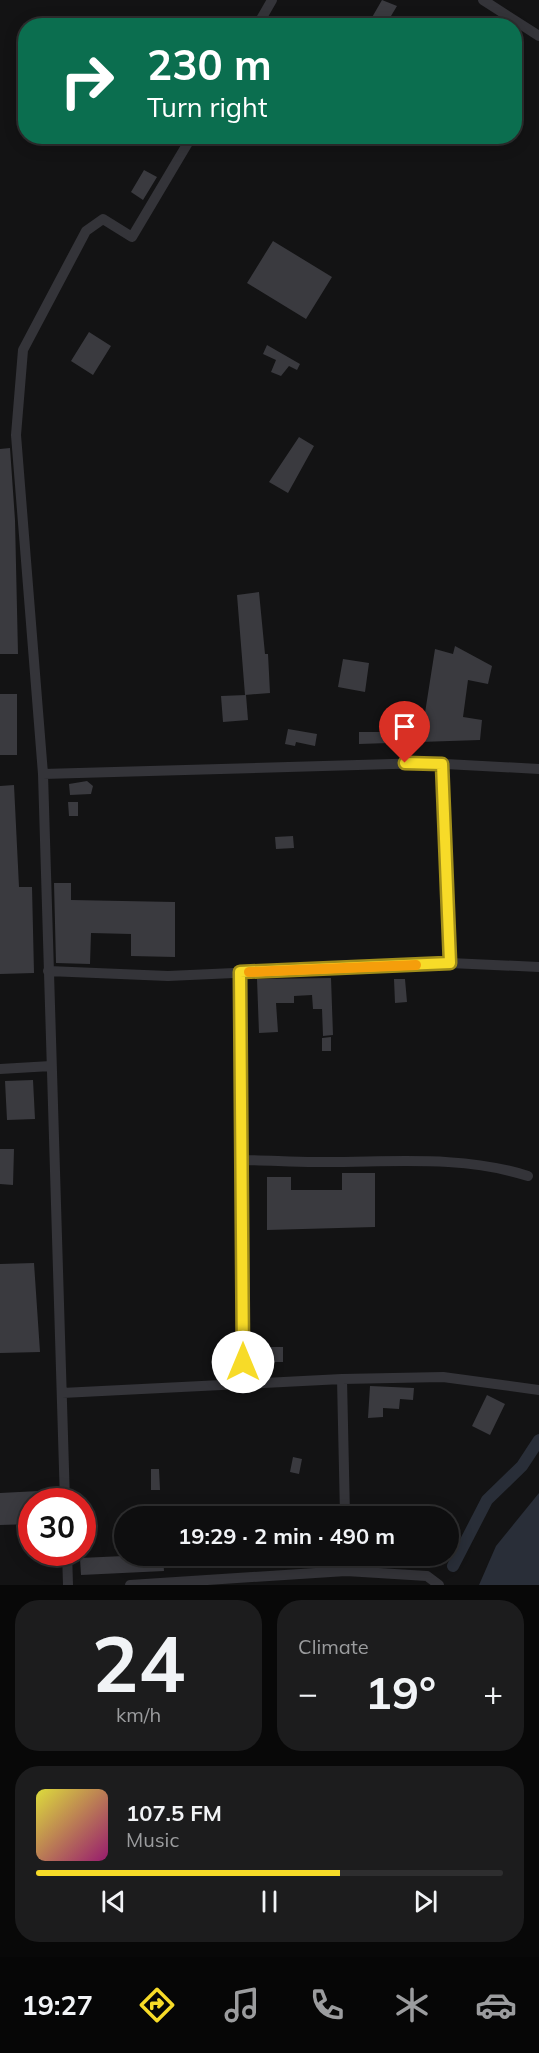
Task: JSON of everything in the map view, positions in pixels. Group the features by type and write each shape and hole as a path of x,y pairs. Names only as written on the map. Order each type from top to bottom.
{"street":[{"path":"262,18 272,0"},
{"path":"483,0 511,18"},
{"path":"522,25 539,36"},
{"path":"65,1488 43,774 16,435 22,350 86,231 103,219 132,237 187,144"},
{"path":"43,774 442,764 539,769"},
{"path":"442,764 450,963"},
{"path":"48,971 168,976 450,963 539,967"},
{"path":"240,972 243,1384"},
{"path":"0,1069 51,1066"},
{"path":"242,1160 314,1162 399,1160 495,1166 528,1176"},
{"path":"62,1393 342,1379 443,1377 539,1390"},
{"path":"342,1379 345,1506"},
{"path":"67,1566 68,1585"},
{"path":"346,1566 346,1571"},
{"path":"130,1585 346,1571 427,1576 439,1585"}],"shaded area":[{"path":"539,1493 539,1585 479,1585 496,1546"}],"building":[{"path":"382,0 397,6 390,18 372,18"},
{"path":"144,170 157,177 143,200 131,192"},
{"path":"273,241 332,277 306,319 247,283"},
{"path":"89,332 111,346 93,375 71,361"},
{"path":"267,345 300,364 297,370 289,366 281,376 271,372 276,360 263,354"},
{"path":"299,437 314,446 288,493 269,482"},
{"path":"10,448 15,520 18,654 0,654 0,449"},
{"path":"259,592 265,654 268,654 270,693 245,695 237,595"},
{"path":"455,646 492,666 488,684 468,680 463,717 482,720 480,740 359,744 359,732 422,732 435,649 453,654"},
{"path":"343,659 369,663 365,692 338,687"},
{"path":"0,694 17,694 17,755 0,755"},
{"path":"246,695 248,720 223,722 221,696"},
{"path":"288,729 317,734 315,746 296,742 295,746 285,744"},
{"path":"87,781 93,786 91,794 70,795 69,784"},
{"path":"14,785 19,887 32,887 34,973 0,974 0,786"},
{"path":"68,802 78,802 78,816 69,816"},
{"path":"293,836 294,848 276,849 275,837"},
{"path":"54,883 71,883 71,900 175,902 175,957 131,956 131,934 91,933 90,964 56,963"},
{"path":"331,978 333,1035 323,1036 322,1009 313,1009 312,995 294,996 294,1003 276,1003 278,1032 259,1033 257,979"},
{"path":"394,979 405,979 407,1002 395,1003"},
{"path":"331,1037 331,1051 322,1051 322,1038"},
{"path":"33,1080 35,1119 7,1120 5,1081"},
{"path":"0,1149 14,1149 13,1185 0,1184"},
{"path":"342,1173 375,1173 375,1227 267,1230 267,1177 291,1177 291,1190 342,1190"},
{"path":"34,1263 40,1352 0,1353 0,1264"},
{"path":"269,1347 283,1347 283,1362 269,1362"},
{"path":"370,1386 414,1388 413,1400 400,1399 399,1409 383,1408 383,1417 368,1418"},
{"path":"487,1395 505,1404 490,1435 472,1426"},
{"path":"293,1457 302,1459 299,1474 290,1472"},
{"path":"151,1469 159,1469 160,1490 151,1490"},
{"path":"18,1492 18,1524 0,1525 0,1493"},
{"path":"114,1556 114,1566 164,1566 164,1571 81,1575 80,1566 96,1566 96,1557"}],"waterway":[{"path":"459,1554 487,1500 522,1466 539,1440"}],"slow traffic":[{"path":"249,972 416,965"}],"route":[{"path":"243,1362 240,972 450,963 442,764 405,763"}]}
